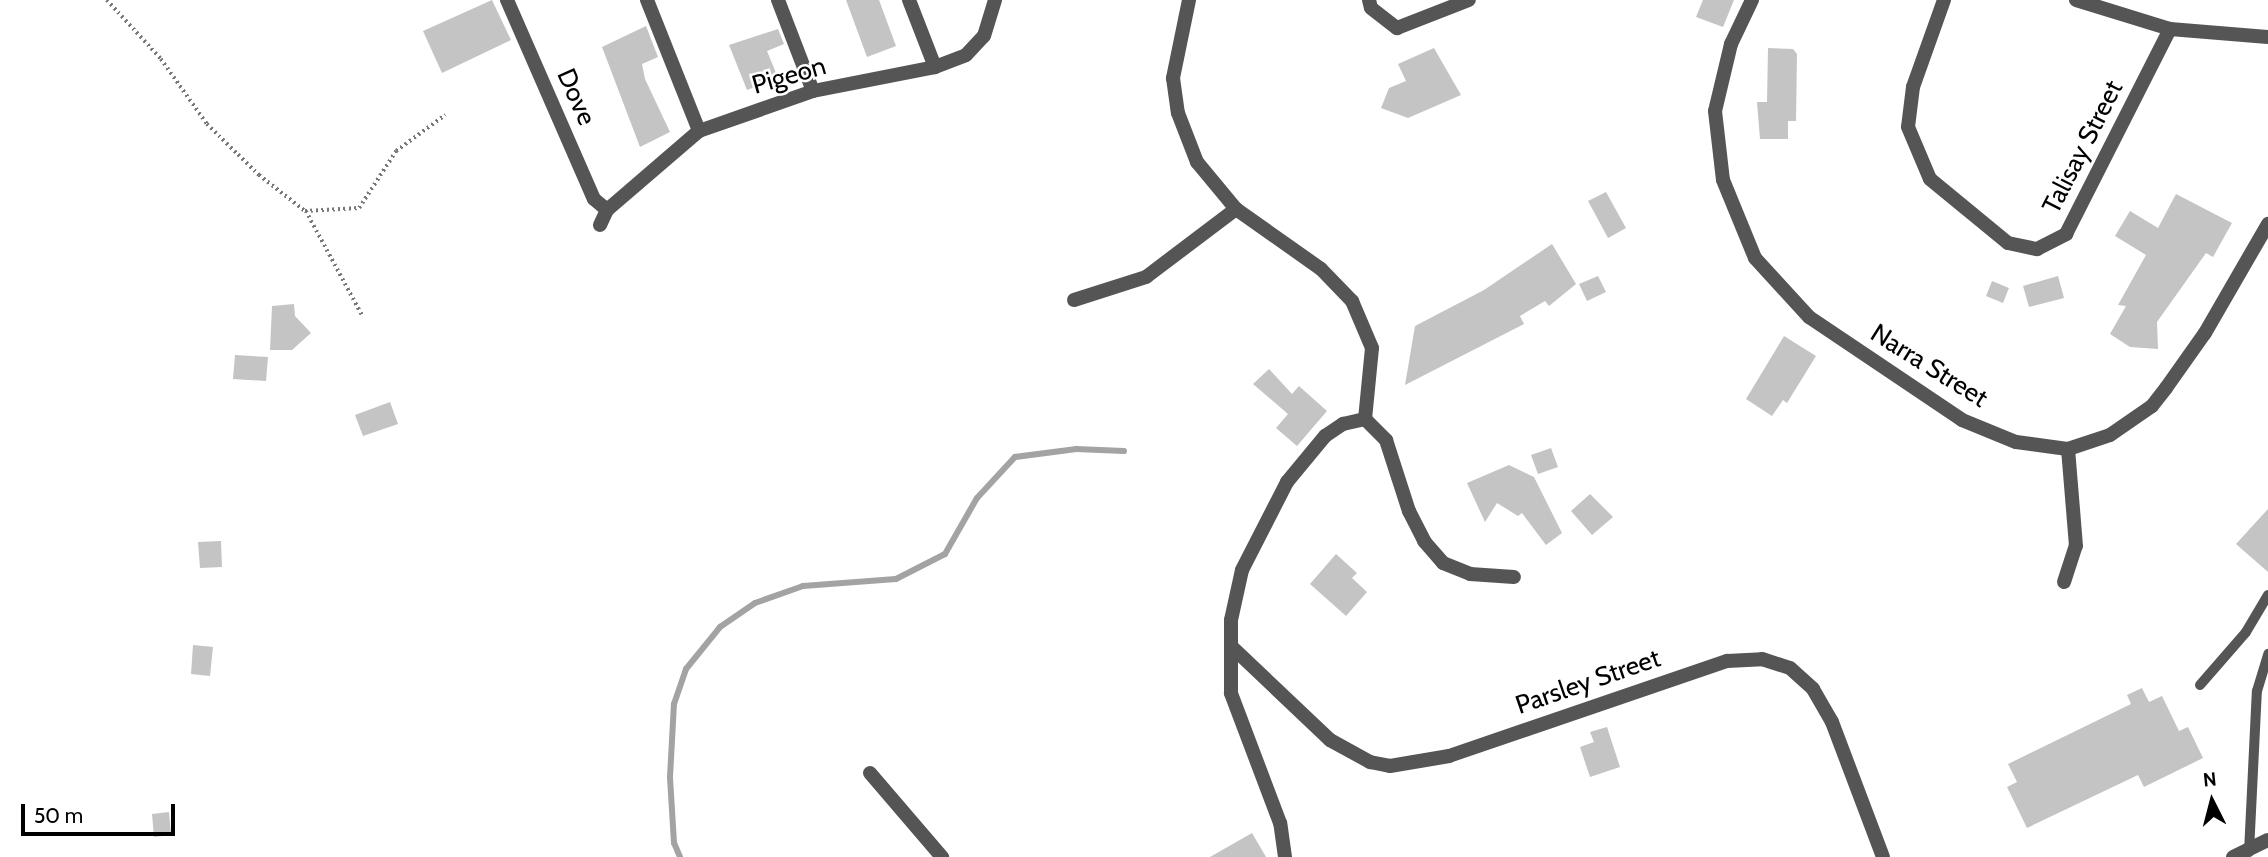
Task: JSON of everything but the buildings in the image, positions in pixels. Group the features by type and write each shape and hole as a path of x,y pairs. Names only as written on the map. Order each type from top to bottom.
{"street":[{"name":"Dove","path":"507,0 594,199 607,210"},
{"path":"647,0 699,131"},
{"path":"778,0 813,91"},
{"path":"909,0 936,67"},
{"name":"Pigeon","path":"600,225 607,210 699,131 813,91 936,67 967,55 984,36 995,0"},
{"path":"1189,0 1173,78 1178,113 1197,162 1236,209 1321,269 1353,301 1373,348 1365,419"},
{"path":"1369,0 1371,8 1397,28 1469,0"},
{"name":"Narra Street","path":"1752,0 1731,44 1715,111 1723,180 1755,258 1809,317 1962,420 2016,442 2068,449 2110,435 2152,406 2205,333 2268,223"},
{"name":"Talisay Street","path":"1944,0 1913,87 1908,127 1930,179 2008,243 2037,249 2066,234 2170,29"},
{"path":"2076,0 2170,29 2268,37"},
{"path":"1074,300 1146,277 1236,209"},
{"path":"1365,419 1386,440 1409,511 1424,541 1443,563 1470,574 1514,577"},
{"path":"1285,857 1280,824 1231,693 1231,620 1242,570 1265,519 1325,436 1343,424 1365,419"},
{"path":"2064,582 2076,547 2068,449"},
{"name":"Parsley Street","path":"1232,647 1330,740 1370,762 1390,766 1448,755 1727,661 1762,659 1790,668 1813,689 1832,722 1883,857"},
{"path":"870,773 942,857"},
{"path":"2232,857 2249,852 2268,840"}],"lane":[{"path":"2200,685 2246,632 2268,595"},
{"path":"2249,852 2257,691 2268,654"}],"path":[{"path":"107,0 161,59 207,124 259,176 305,211 363,317"},
{"path":"305,211 359,208 396,150 445,115"}],"waterway":[{"path":"680,857 674,843 670,777 674,704 686,669 720,627 755,603 803,586 896,579 945,554 977,498 1015,457 1076,449 1124,451"}]}
